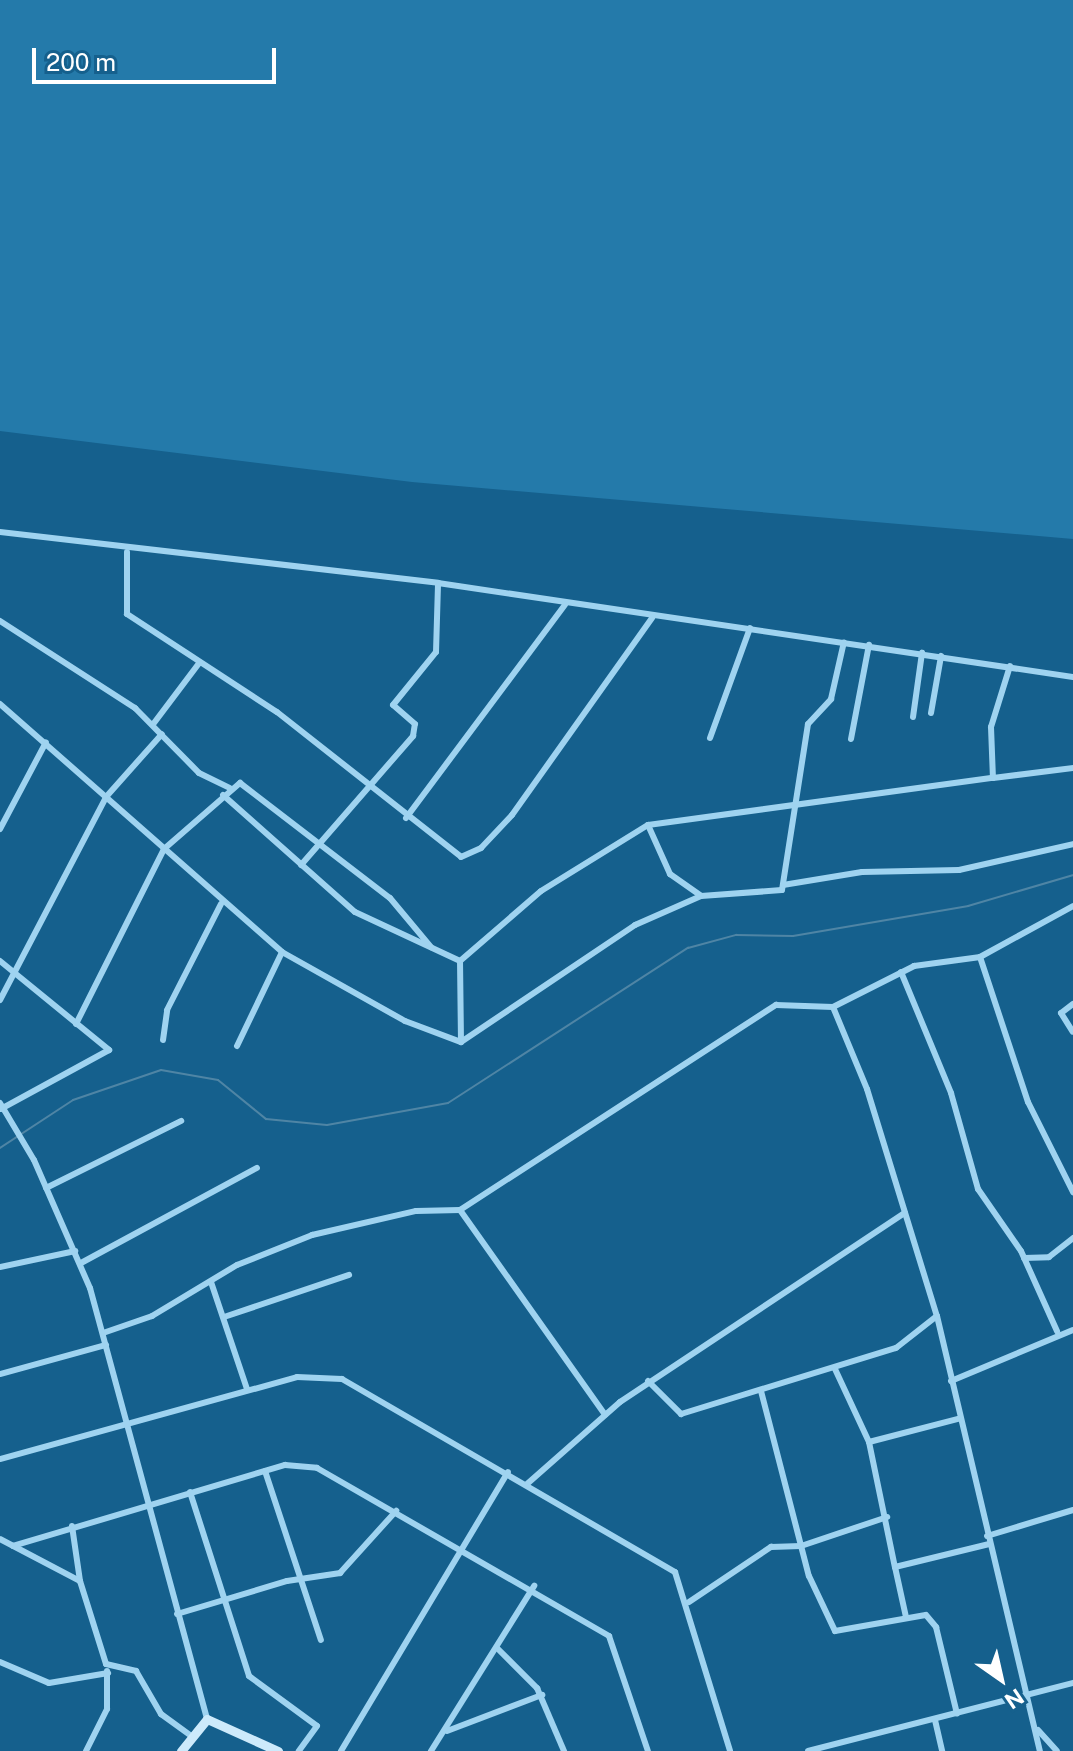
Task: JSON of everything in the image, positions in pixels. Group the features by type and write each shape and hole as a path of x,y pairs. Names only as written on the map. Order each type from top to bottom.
{"main road":[{"path":"181,1751 190,1735 207,1719 278,1751"}],"street":[{"path":"0,532 127,552 438,583 652,618 750,628 1073,677"},
{"path":"127,552 127,614 290,722 452,853 481,848 652,618"},
{"path":"301,865 321,847 416,731 393,705 436,652 438,583"},
{"path":"406,818 565,605"},
{"path":"0,621 154,723 199,773 230,788"},
{"path":"710,738 750,628"},
{"path":"783,885 808,724 831,699 844,642"},
{"path":"851,739 869,645"},
{"path":"913,717 922,653"},
{"path":"931,713 941,656"},
{"path":"154,723 200,662"},
{"path":"993,778 991,727 1010,666"},
{"path":"0,704 46,742 221,904 282,952 405,1021 461,1042"},
{"path":"0,1000 106,797 162,734"},
{"path":"0,829 46,742"},
{"path":"461,1042 460,961 541,891 648,825 1073,768"},
{"path":"76,1024 164,849 230,788 245,784 321,847 390,898 431,947"},
{"path":"223,795 355,912 460,961"},
{"path":"648,825 670,874 701,896"},
{"path":"461,1042 635,925 701,896 862,872 959,870 1073,844"},
{"path":"163,1040 167,1010 221,904"},
{"path":"103,1333 273,1249 352,1222 460,1210 776,1005 833,1007 901,972 980,957 1073,906"},
{"path":"237,1046 282,952"},
{"path":"980,957 1028,1102 1073,1192"},
{"path":"0,961 109,1050 1,1107 46,1188 81,1263 103,1333 146,1503 207,1719"},
{"path":"901,972 951,1093 978,1189 1024,1258 1057,1331"},
{"path":"1073,1004 1061,1013 1073,1032"},
{"path":"833,1007 905,1213 937,1316 988,1540 1032,1694 1040,1750"},
{"path":"46,1188 181,1121"},
{"path":"81,1263 257,1168"},
{"path":"460,1210 605,1415"},
{"path":"527,1484 648,1381 905,1213"},
{"path":"1024,1258 1049,1257 1073,1238"},
{"path":"0,1267 75,1251"},
{"path":"224,1317 349,1275"},
{"path":"211,1282 247,1389"},
{"path":"648,1381 681,1414 835,1369 911,1340 937,1316"},
{"path":"951,1381 1057,1331 1073,1330"},
{"path":"0,1374 106,1345"},
{"path":"835,1369 869,1442 906,1617"},
{"path":"0,1459 247,1389 322,1373 342,1379 660,1561 681,1580 730,1751"},
{"path":"761,1391 801,1546 839,1634 906,1617 933,1620 957,1714"},
{"path":"869,1442 958,1419"},
{"path":"13,1546 146,1503 265,1471 317,1468 534,1586 609,1636 648,1751"},
{"path":"265,1471 298,1579 321,1640"},
{"path":"341,1751 459,1546 508,1472"},
{"path":"190,1492 249,1676 317,1726 299,1751"},
{"path":"895,1567 988,1540 1073,1510"},
{"path":"177,1614 298,1579 345,1571 396,1511"},
{"path":"689,1602 771,1547 801,1546 887,1517"},
{"path":"72,1526 80,1581 108,1673 107,1709 86,1751"},
{"path":"0,1539 80,1581"},
{"path":"431,1751 447,1731 534,1586"},
{"path":"497,1648 542,1695 564,1751"},
{"path":"0,1662 49,1683 108,1673"},
{"path":"106,1664 136,1671 161,1714 190,1735"},
{"path":"808,1751 1073,1683"},
{"path":"447,1731 542,1695"},
{"path":"935,1720 942,1751"},
{"path":"1038,1730 1057,1751"}],"shaded area":[{"path":"0,0 1073,0 1073,539 412,482 0,431"}],"waterway":[{"path":"0,1148 73,1100 161,1070 218,1080 266,1119 327,1125 448,1103 688,948 736,935 793,936 968,906 1073,875"}]}
